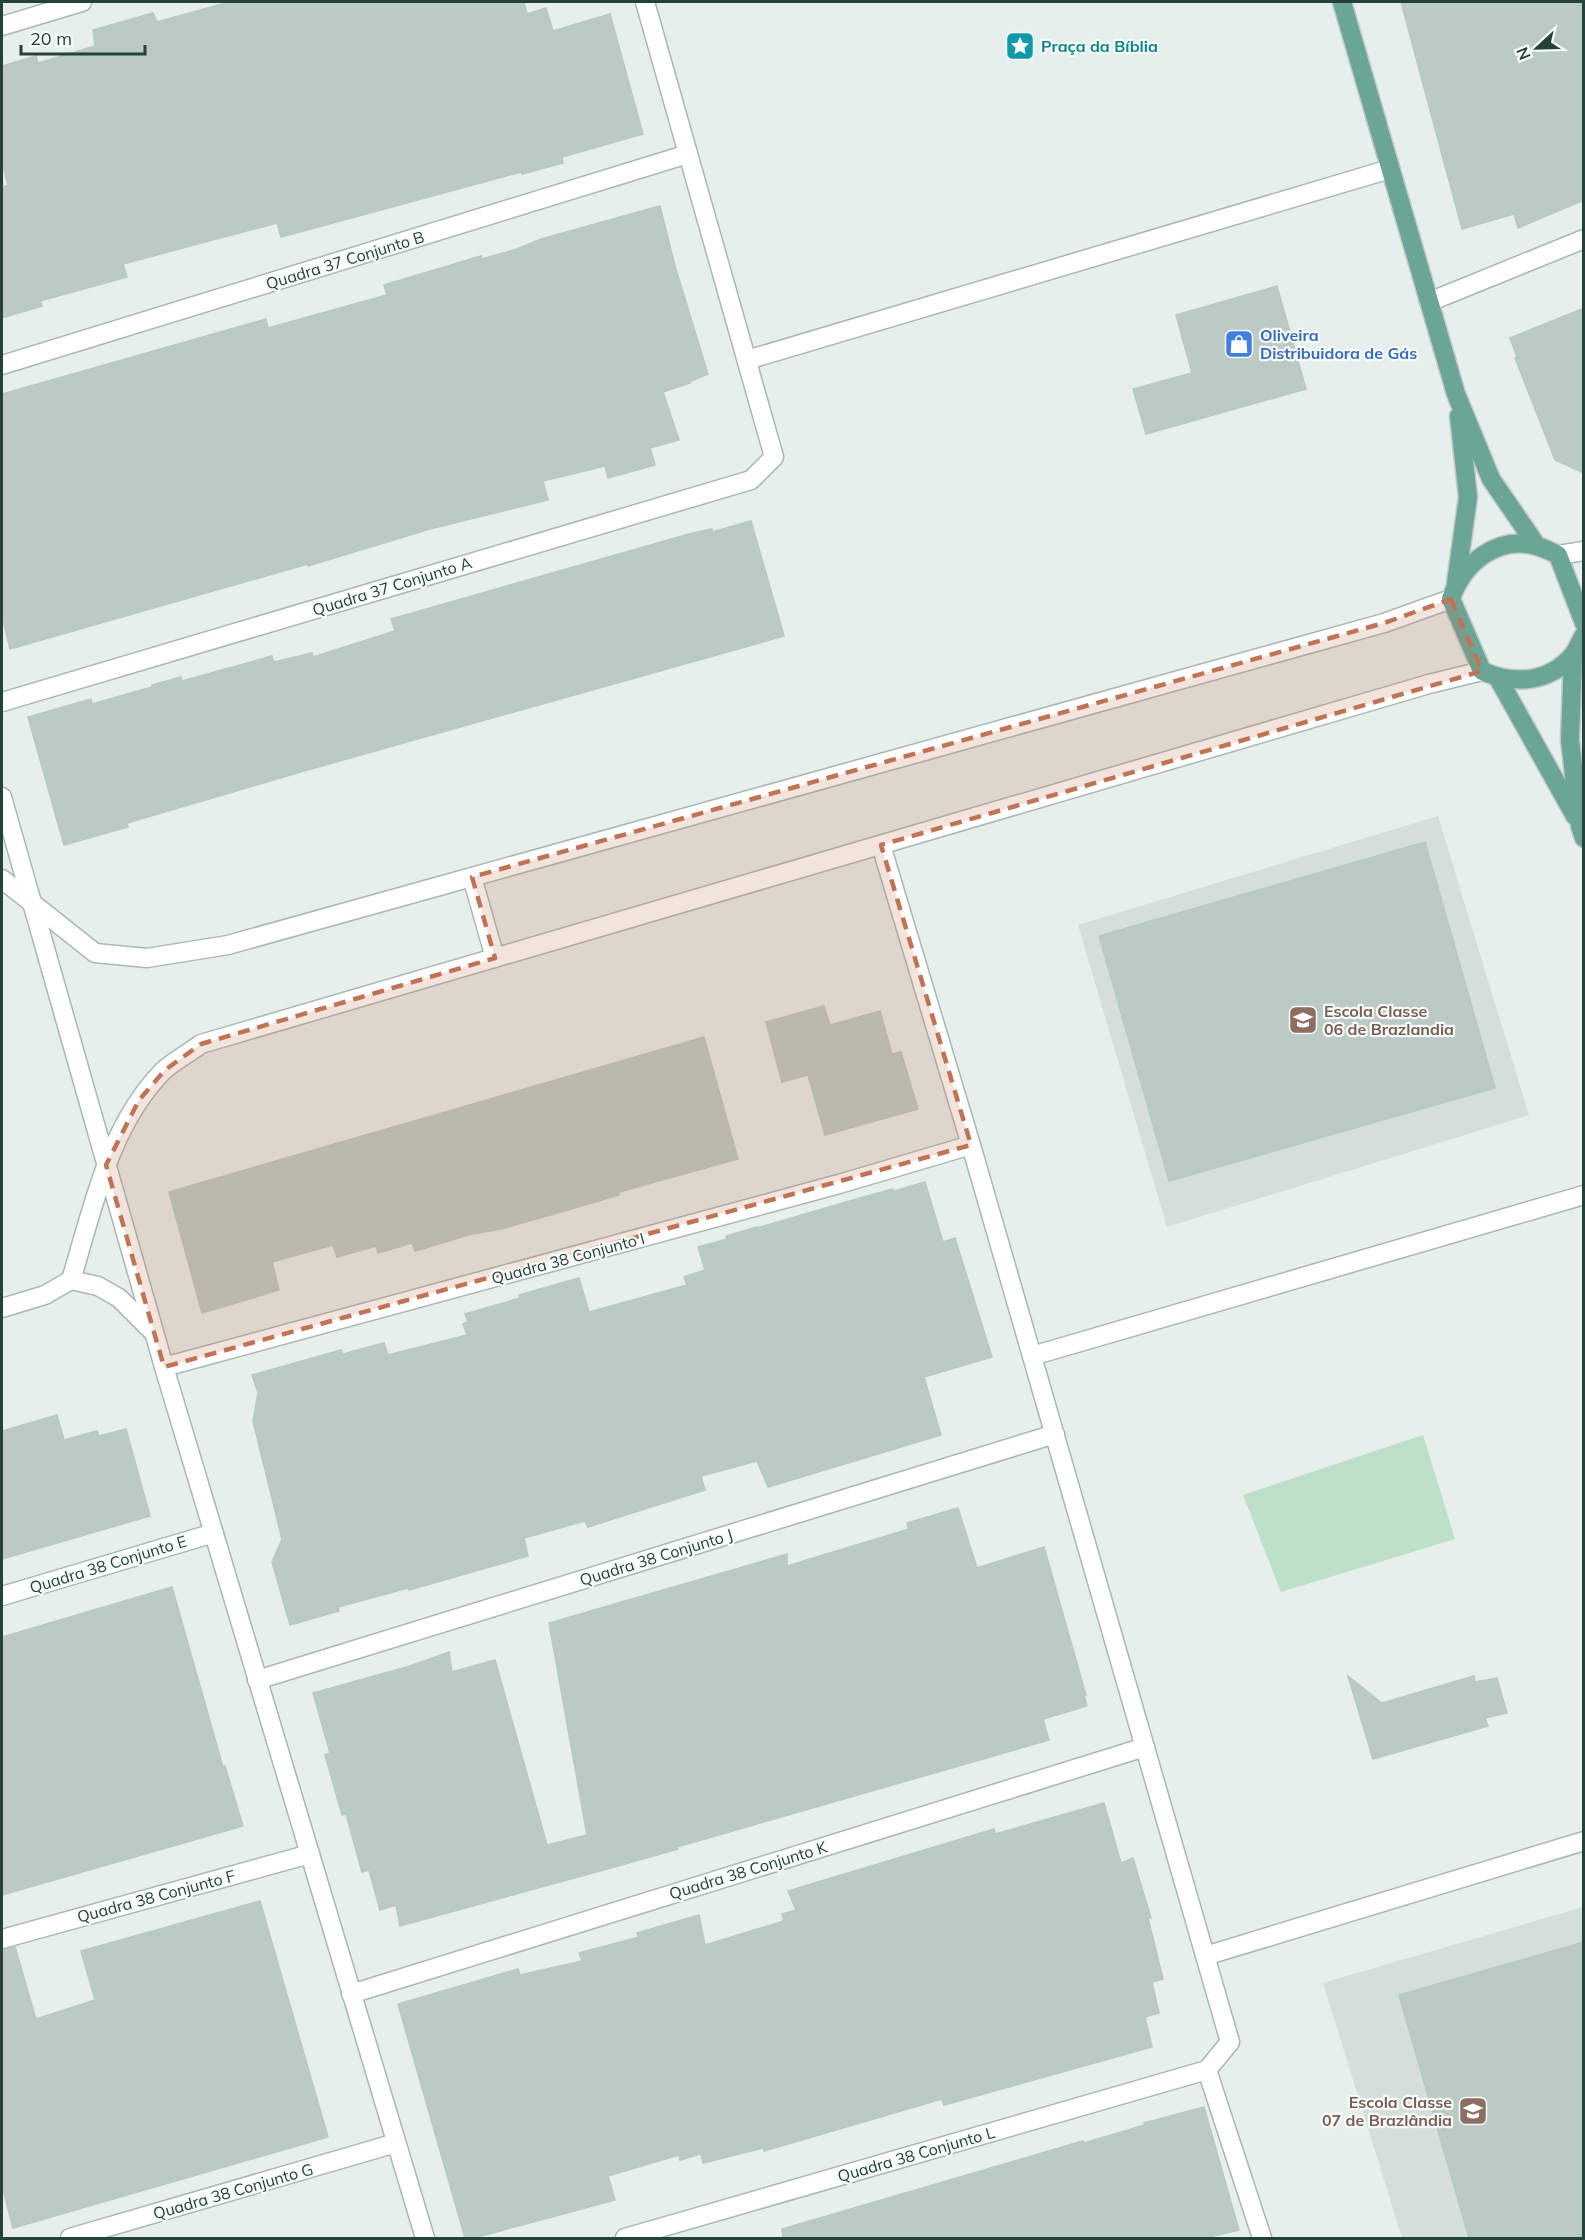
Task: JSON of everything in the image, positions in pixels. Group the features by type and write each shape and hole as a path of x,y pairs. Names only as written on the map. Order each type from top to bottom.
{"main road":[{"path":"1342,2 1456,394 1491,479 1537,546"},
{"path":"1456,394 1468,497 1454,591 1490,674 1582,832"},
{"path":"1454,591 1476,558 1505,544 1537,546 1558,555 1584,623"},
{"path":"1490,674 1526,681 1552,673 1573,655 1584,635"},
{"path":"1573,655 1570,740 1582,832"}],"street":[{"path":"2,26 82,2"},
{"path":"645,2 747,360 1390,169"},
{"name":"Quadra 37 Conjunto B","path":"2,365 688,154"},
{"path":"1429,302 1584,239"},
{"name":"Quadra 37 Conjunto A","path":"2,702 751,480 774,457 747,360"},
{"path":"1558,555 1584,551"},
{"path":"2,879 94,953 147,958 228,945 1384,623 1454,591"},
{"path":"71,1280 105,1165 139,1100 165,1070 201,1044 1429,684 1490,674"},
{"path":"2,797 154,1334 425,2238"},
{"path":"881,845 971,1145 1230,2042 1207,2070 1262,2238"},
{"path":"472,877 495,958"},
{"name":"Quadra 38 Conjunto I","path":"164,1367 827,1187 971,1145"},
{"path":"1032,1356 1584,1195"},
{"path":"2,1308 45,1295 71,1280 98,1286 119,1298 154,1334"},
{"name":"Quadra 38 Conjunto J","path":"257,1680 1055,1434"},
{"name":"Quadra 38 Conjunto E","path":"2,1596 214,1533"},
{"name":"Quadra 38 Conjunto K","path":"351,1994 1145,1747"},
{"path":"1205,1956 1584,1841"},
{"name":"Quadra 38 Conjunto F","path":"2,1939 310,1854"},
{"name":"Quadra 38 Conjunto L","path":"625,2238 1207,2070"},
{"name":"Quadra 38 Conjunto G","path":"70,2238 396,2143"}],"highlighted area":[{"path":"1451,599 1482,671 881,845 971,1145 164,1367 106,1165 139,1100 165,1070 201,1044 495,958 472,877 1384,623"}],"shaded area":[{"name":"Escola Classe 06 de Brazlandia","path":"1438,816 1529,1115 1167,1227 1078,925"},
{"name":"Escola Classe 07 de Brazlândia","path":"1583,1907 1583,2238 1402,2238 1323,1983"}],"green space":[{"path":"1423,1435 1455,1539 1281,1592 1243,1495"}],"building":[{"path":"229,2 524,2 527,14 546,8 553,31 610,14 643,134 562,157 563,163 522,174 521,172 281,237 277,223 123,264 127,277 40,301 42,306 2,318 2,187 8,185 2,163 2,66 36,56 38,63 95,46 93,30 153,13 157,22"},
{"path":"1401,2 1584,2 1584,200 1518,228 1514,214 1462,229"},
{"path":"660,206 675,266 708,374 663,392 679,440 650,448 655,465 608,478 605,466 543,481 548,500 430,529 308,566 308,564 10,649 2,616 2,394 266,319 268,328 387,295 384,285 481,256 482,259 517,249 541,239"},
{"name":"Oliveira Distribuidora de Gás","path":"1277,286 1306,389 1146,434 1133,389 1192,373 1176,315"},
{"path":"1584,308 1584,473 1555,460 1515,358 1517,357 1510,338"},
{"path":"751,521 784,636 304,771 127,823 128,827 64,845 28,717 91,699 92,704 181,677 182,681 272,656 274,662 312,653 313,657 395,631 391,619 689,534 712,529 712,532"},
{"name":"Escola Classe 06 de Brazlandia","path":"1425,842 1495,1088 1169,1181 1099,936"},
{"path":"824,1006 830,1025 880,1011 892,1054 901,1052 918,1109 825,1135 808,1075 782,1082 766,1022"},
{"path":"704,1037 738,1159 619,1192 619,1195 561,1212 415,1251 412,1243 378,1253 376,1246 337,1257 333,1245 272,1262 279,1290 202,1313 169,1192"},
{"path":"925,1182 943,1242 955,1238 992,1357 924,1377 941,1435 768,1487 757,1461 701,1476 705,1490 588,1527 585,1521 524,1538 528,1556 409,1590 408,1588 338,1607 339,1611 290,1625 272,1562 282,1539 253,1421 258,1393 252,1375 341,1350 343,1354 384,1343 388,1355 467,1335 463,1324 468,1322 465,1314 520,1298 519,1295 579,1278 589,1312 687,1285 684,1277 705,1270 698,1247 757,1227"},
{"path":"57,1415 64,1440 97,1431 99,1436 126,1429 150,1516 2,1559 2,1431"},
{"path":"958,1508 977,1568 1044,1547 1086,1695 1084,1695 1087,1706 1043,1719 1049,1740 677,1847 678,1849 400,1926 396,1905 380,1910 369,1870 362,1872 346,1814 342,1815 325,1755 330,1753 313,1693 410,1666 449,1652 452,1672 495,1660 547,1845 587,1835 549,1623 787,1554 787,1566 909,1529 907,1523"},
{"path":"172,1587 223,1767 225,1766 243,1826 2,1895 2,1637"},
{"path":"1348,1676 1382,1703 1474,1676 1475,1682 1497,1678 1507,1713 1485,1718 1488,1726 1373,1759"},
{"path":"1104,1803 1121,1863 1133,1858 1151,1918 1148,1918 1163,1979 1152,1982 1159,2013 1145,2017 1152,2047 944,2105 942,2099 764,2151 763,2148 703,2163 701,2154 680,2160 679,2155 608,2176 615,2200 474,2238 465,2238 398,2004 518,1969 520,1975 582,1961 579,1953 639,1937 637,1933 699,1915 705,1945 784,1921 782,1914 796,1910 788,1891 994,1829 995,1834"},
{"path":"260,1901 328,2137 13,2228 2,2186 2,1950 15,1947 36,2019 95,2000 81,1951"},
{"name":"Escola Classe 07 de Brazlândia","path":"1584,1942 1584,2238 1469,2238 1399,1995"},
{"path":"1204,2107 1239,2230 1206,2238 783,2238 782,2229"}],"place":[{"name":"Praça da Bíblia","path":"1020,46"},
{"name":"Oliveira Distribuidora de Gás","path":"1239,344"},
{"name":"Escola Classe 06 de Brazlandia","path":"1303,1020"},
{"name":"Escola Classe 07 de Brazlândia","path":"1473,2111"}]}
